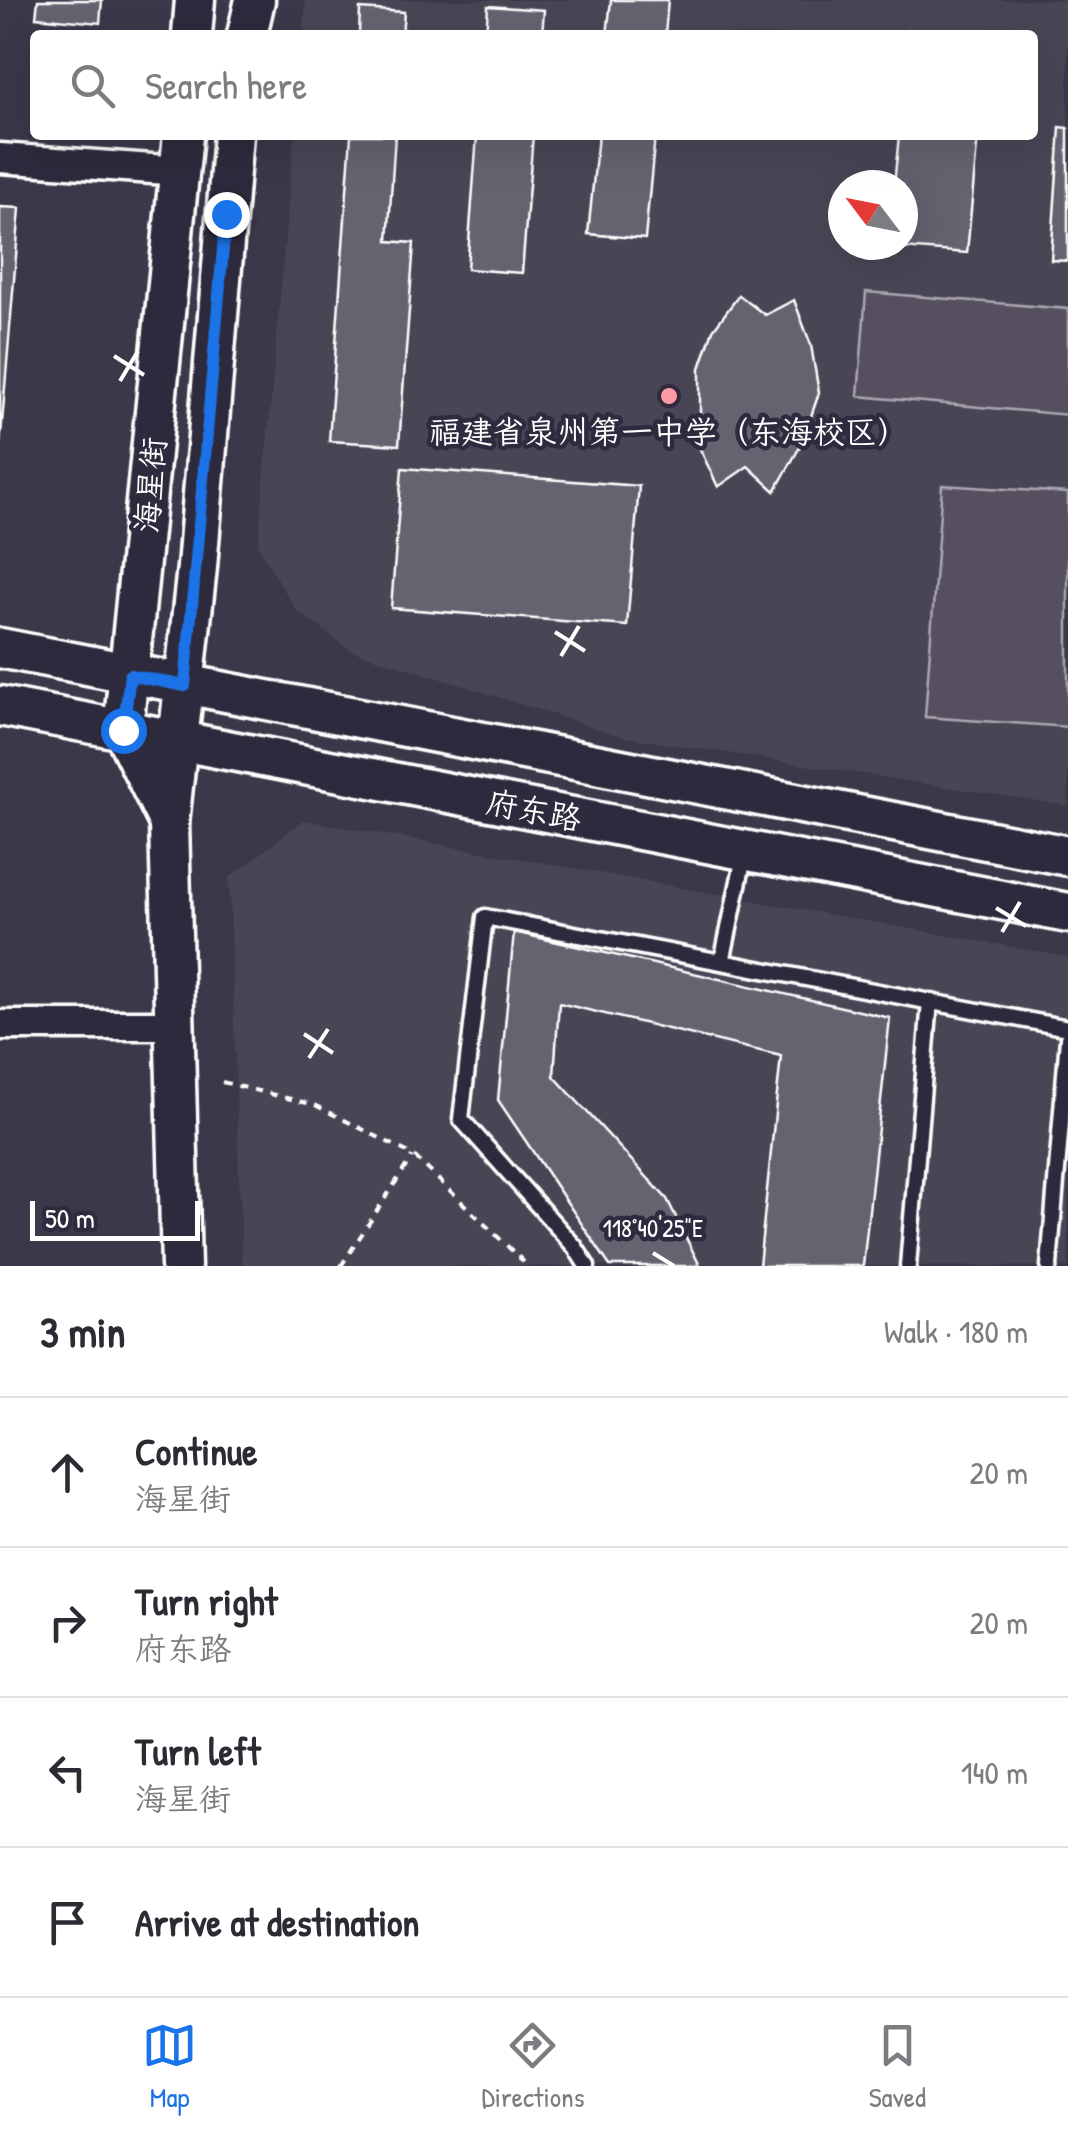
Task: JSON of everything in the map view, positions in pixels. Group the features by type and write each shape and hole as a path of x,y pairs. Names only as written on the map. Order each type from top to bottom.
{"main road":[{"path":"192,30 194,0"},
{"path":"244,0 244,30"},
{"path":"246,30 255,0"},
{"name":"海星街","path":"181,1266 169,823 185,686 233,140"},
{"name":"海星街","path":"169,823 123,730 182,153"},
{"name":"府东路","path":"0,648 1068,856"},
{"name":"府东路","path":"0,706 1068,913"}],"street":[{"path":"0,158 182,153"},
{"path":"0,1026 174,1024"}],"lane":[{"path":"722,962 746,851"},
{"path":"586,1266 576,1247 461,1119 485,917 1068,1028"},
{"path":"908,1266 930,1002"},
{"path":"1049,1266 1068,1038"}],"path":[{"path":"222,1082 316,1104 413,1155 528,1266"},
{"path":"342,1266 413,1155"}],"shaded area":[{"name":"福建省泉州第一中学（东海校区）","path":"306,0 1068,0 1068,806 624,737 350,650 296,610 258,547 294,140 1038,140 1038,30 303,30"},
{"path":"866,292 1068,309 1068,415 858,396"},
{"path":"942,485 1068,493 1068,727 925,717"},
{"path":"304,820 1068,957 1068,1266 242,1266 229,878"}],"building":[{"path":"38,0 102,0 100,23 36,17"},
{"path":"611,0 668,0 665,30 608,30"},
{"path":"488,6 544,10 542,30 486,30"},
{"path":"360,9 404,12 402,30 359,30"},
{"path":"1060,127 1068,128 1068,261 1051,260"},
{"path":"351,140 395,140 388,241 414,243 399,445 329,441"},
{"path":"477,140 533,140 522,273 467,269"},
{"path":"597,140 655,140 645,239 588,234"},
{"path":"898,140 978,140 967,253 918,249 918,170 896,170"},
{"path":"0,207 20,208 0,447"},
{"path":"739,295 765,315 794,300 811,345 819,393 802,443 775,491 748,466 718,487 700,449 700,368 713,330"},
{"path":"402,468 639,486 627,626 391,608"},
{"path":"514,932 890,1018 863,1266 759,1266 781,1056 559,1003 554,1076 667,1199 700,1266 610,1266 498,1100"}],"place":[{"name":"福建省泉州第一中学（东海校区）","path":"669,396"}],"route":[{"path":"123,730 130,675 185,686 226,214"}]}
